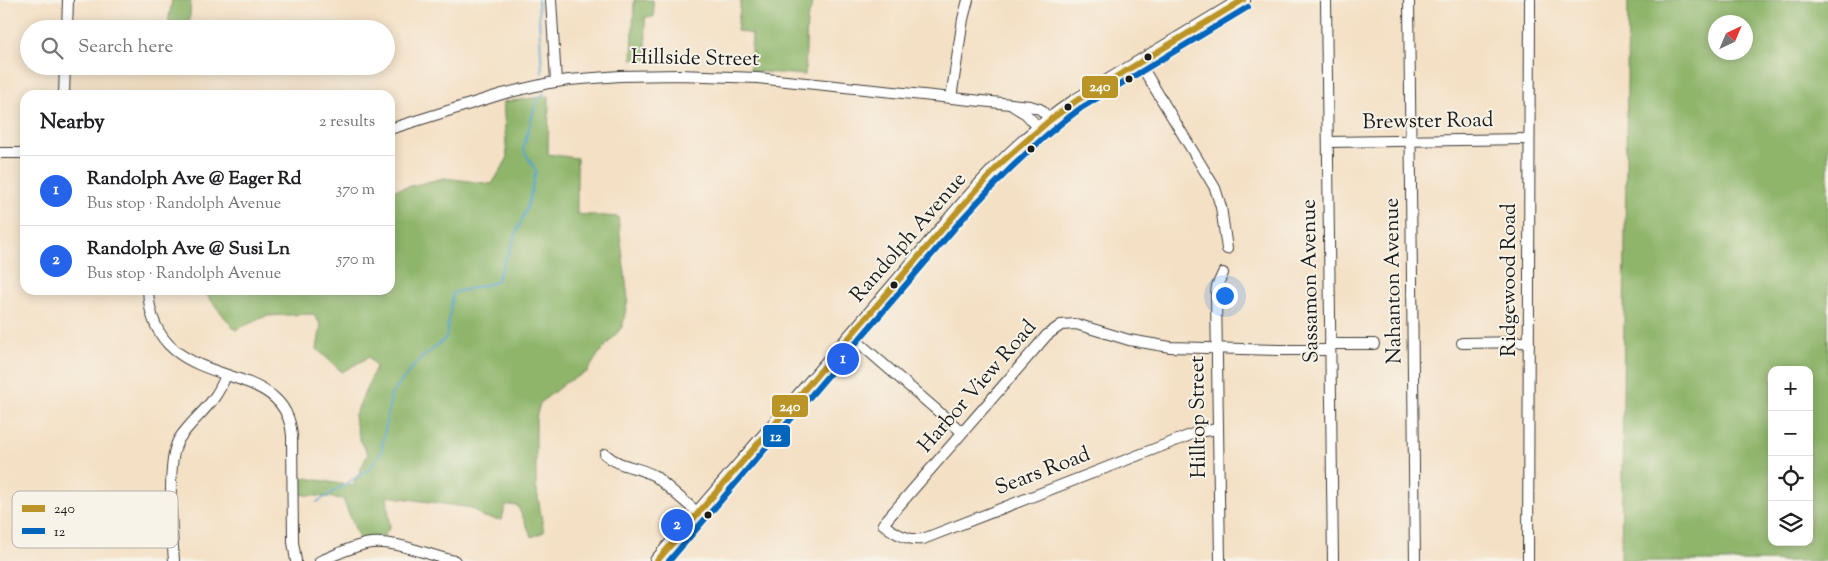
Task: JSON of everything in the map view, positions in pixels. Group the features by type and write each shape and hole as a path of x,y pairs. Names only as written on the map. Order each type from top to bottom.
{"main road":[{"name":"Randolph Avenue","path":"657,561 997,168 1039,128 1076,101 1243,0"}],"street":[{"path":"67,20 68,0"},
{"path":"551,0 556,82"},
{"path":"951,98 963,19 968,0"},
{"name":"Sassamon Avenue","path":"1326,0 1333,561"},
{"name":"Nahanton Avenue","path":"1409,0 1415,561"},
{"name":"Ridgewood Road","path":"1528,561 1530,0"},
{"path":"1139,62 1215,188 1221,207 1227,248"},
{"path":"64,90 65,75"},
{"name":"Hillside Street","path":"395,127 494,97 556,82 659,75 739,77 1005,103 1035,107 1042,110 1050,119"},
{"name":"Hillside Street","path":"1005,103 1023,112 1039,128"},
{"name":"Brewster Road","path":"1328,142 1529,139"},
{"path":"0,154 20,153"},
{"name":"Hilltop Street","path":"1220,561 1216,294 1218,282 1223,273"},
{"path":"149,295 154,322 168,345 189,360 266,390 279,403 288,418 292,436 293,542 296,561"},
{"name":"Harbor View Road","path":"883,524 1047,335 1061,325 1079,324 1129,340 1162,346 1286,350 1374,344"},
{"path":"851,336 962,432"},
{"path":"1462,343 1529,342"},
{"path":"172,491 174,451 183,434 216,396 226,375"},
{"name":"Sears Road","path":"883,524 896,534 906,538 923,538 1198,432 1218,429"},
{"path":"605,454 615,462 655,476 698,513"},
{"path":"320,561 374,542 395,545 455,561"},
{"path":"173,548 174,561"}],"green space":[{"path":"172,0 191,0 190,20 169,20"},
{"path":"634,0 653,0 654,17 645,17 647,61 632,59"},
{"path":"741,0 814,0 807,20 805,75 750,71 752,34 737,31"},
{"path":"1628,0 1828,0 1828,561 1621,561"},
{"path":"549,96 548,154 577,158 577,214 618,217 628,299 622,327 598,355 587,372 565,383 540,403 536,418 536,485 544,532 532,537 517,505 505,506 502,520 483,517 472,508 387,496 390,526 384,536 360,541 343,499 299,494 300,477 353,486 368,454 360,440 354,417 376,367 369,357 342,372 317,349 321,325 313,314 266,316 235,330 206,295 395,295 395,190 444,178 492,184 507,159 503,102"}],"waterway":[{"path":"538,0 542,73"},
{"path":"317,502 370,469 381,452 391,395 415,364 446,338 453,293 496,282 528,205 536,171 523,149 536,103 544,93"}],"transit line":[{"name":"240","path":"657,561 1001,163 1050,120 1076,101 1243,0"},
{"name":"12","path":"669,561 964,217 1020,160 1049,133 1081,108 1248,7"}],"place":[{"name":"Randolph Ave @ Eager Rd","path":"843,359"},
{"name":"Randolph Ave @ Susi Ln","path":"677,525"}]}
